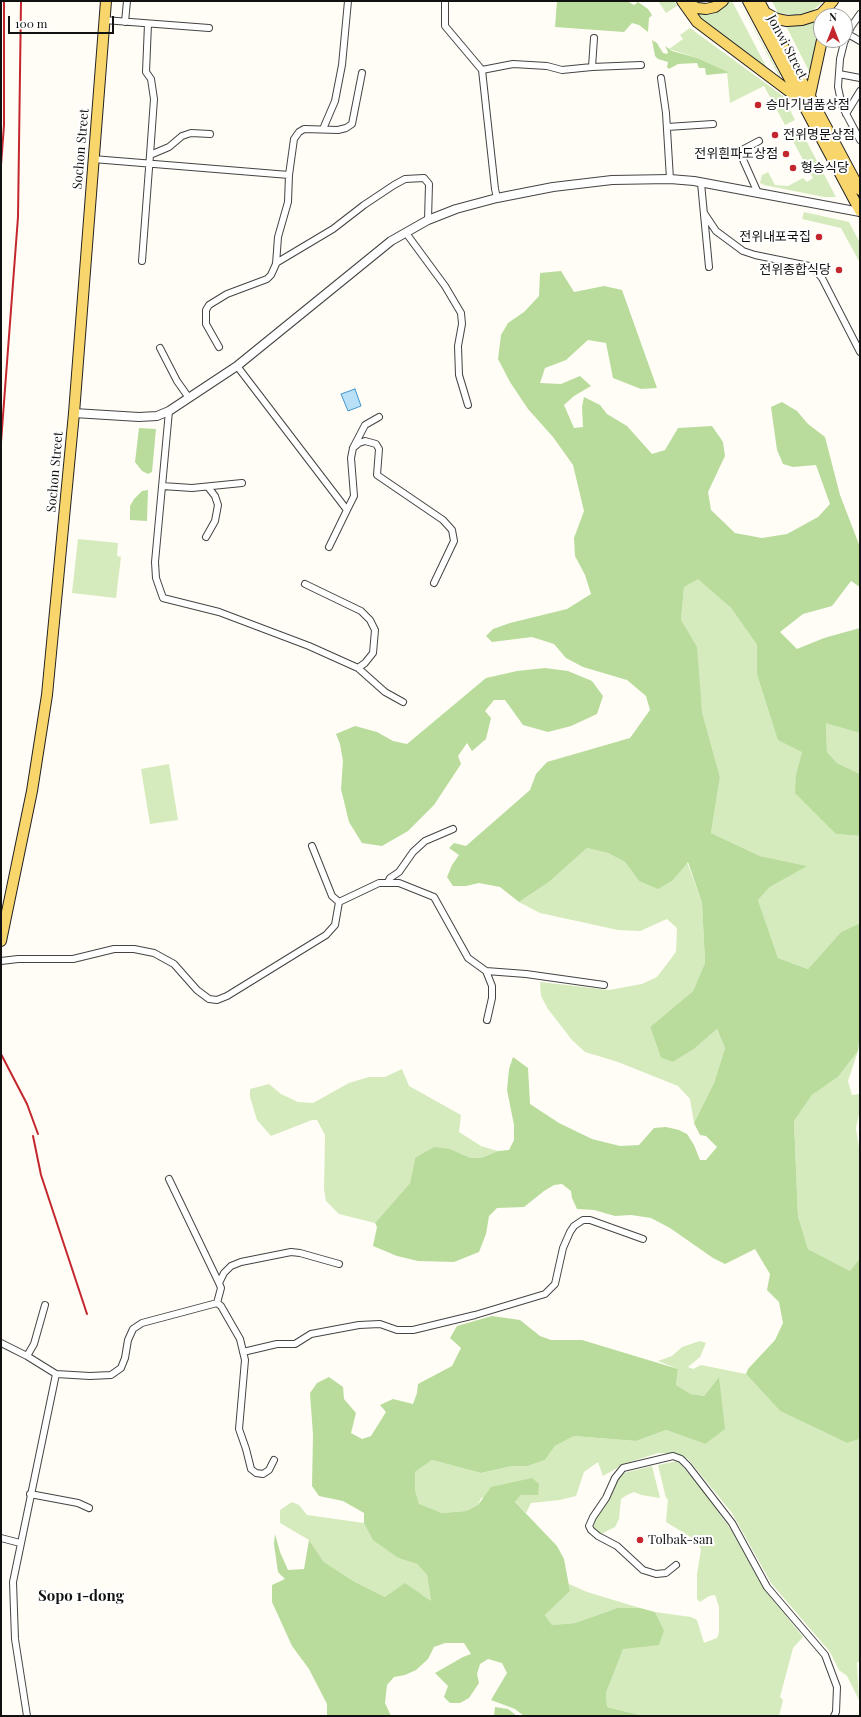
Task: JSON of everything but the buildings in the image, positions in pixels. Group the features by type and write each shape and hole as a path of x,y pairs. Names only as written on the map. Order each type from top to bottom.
{"main road":[{"name":"Sochon Street","path":"1,941 32,791 47,695 74,413 106,1"},
{"path":"682,1 697,8 706,9 715,7 723,1"},
{"path":"682,1 696,22 799,99"},
{"name":"Jonwi Street","path":"748,1 860,211"},
{"name":"Jonwi Street","path":"759,1 860,190"},
{"path":"765,13 777,19 787,21 802,20 821,14 833,1"},
{"path":"810,95 820,48"}],"street":[{"path":"125,22 126,1"},
{"path":"323,129 335,101 342,65 348,1"},
{"path":"445,1 445,26 482,70 497,198"},
{"path":"857,24 860,14"},
{"path":"104,20 209,28"},
{"path":"142,261 148,204 149,162 154,99 151,79 146,72 148,24"},
{"path":"592,67 594,38"},
{"path":"844,48 840,59 840,99 860,140"},
{"path":"482,70 513,64 547,66 562,70 641,65"},
{"path":"219,347 206,324 206,310 209,305 227,294 267,279 272,275 276,263 278,236 288,202 288,175 294,139 299,132 304,129 338,130 346,128 352,124 362,73"},
{"path":"839,74 860,78"},
{"path":"661,78 667,127 670,179"},
{"path":"846,114 860,91"},
{"path":"667,127 713,124"},
{"path":"150,155 169,147 182,136 191,133 210,134"},
{"path":"758,193 741,155 742,150 759,141"},
{"path":"93,159 149,162 288,175"},
{"path":"276,263 333,229 364,205 405,179 424,178 429,184 428,220"},
{"path":"74,413 140,417 157,416 169,411 237,366 392,241 428,220 456,209 497,198 553,187 612,180 670,179 702,183 860,211"},
{"path":"702,183 710,267"},
{"path":"704,213 716,231 743,251 755,255 809,266 816,270 822,278 860,352"},
{"path":"406,233 445,286 461,313 462,324 458,346 459,376 468,406"},
{"path":"160,348 189,398"},
{"path":"237,366 347,510"},
{"path":"169,411 155,562 156,578 163,598 219,612 309,646 358,668 385,692 403,702"},
{"path":"329,547 354,496 351,458 353,448 365,425 379,417"},
{"path":"353,448 359,443 365,441 376,444 379,450 377,471 380,477 414,498 443,520 452,530 454,542 434,583"},
{"path":"162,486 192,488 242,483"},
{"path":"206,537 217,513 218,505 215,496 208,487"},
{"path":"305,584 361,611 370,620 375,630 373,653 365,663 358,668"},
{"path":"388,882 390,878 399,872 413,852 425,841 453,829"},
{"path":"312,846 332,896 339,902"},
{"path":"339,902 379,883 388,882 399,883 434,897 468,958 486,972 492,986 492,998 487,1020"},
{"path":"1,962 18,959 73,959 114,949 134,949 154,953 174,964 197,990 209,999 217,1000 227,996 326,935 335,925 339,902"},
{"path":"486,972 526,974 604,985"},
{"path":"169,1179 221,1288 217,1303 240,1339 245,1360 239,1429 251,1469 256,1473 263,1474 269,1470 274,1460"},
{"path":"243,1352 277,1344 295,1344 311,1334 359,1325 380,1324 397,1330 413,1330 475,1315 545,1294 555,1284 563,1248 570,1232 574,1226 583,1220 590,1220 643,1239"},
{"path":"219,1283 224,1273 231,1266 241,1262 291,1252 300,1253 339,1264"},
{"path":"1,1343 28,1356 56,1374 90,1376 111,1374 121,1368 125,1358 128,1340 133,1329 142,1323 217,1303"},
{"path":"28,1356 34,1344 45,1305"},
{"path":"27,1716 15,1639 13,1582 20,1542 56,1374"},
{"path":"676,1565 666,1573 656,1574 643,1570 617,1546 598,1536 591,1530 589,1526 593,1517 606,1498 614,1478 623,1468 673,1456 681,1459 688,1466 732,1523 767,1587 825,1655 837,1687 837,1704 834,1716"},
{"path":"30,1494 78,1503 89,1508"},
{"path":"1,1538 20,1542"}],"green space":[{"path":"557,1 627,1 634,5 638,2 648,9 652,15 649,18 648,32 639,25 632,23 624,32 555,27"},
{"path":"658,1 674,1 677,6 666,13"},
{"path":"727,1 732,1 770,74 701,22 693,11"},
{"path":"739,1 780,75 780,78"},
{"path":"772,1 824,1 816,8 813,8 812,11 796,15 778,13"},
{"path":"813,19 813,48 815,48 810,73 785,24"},
{"path":"690,28 783,96 795,120 785,125 764,86 730,103 727,72 697,58 669,49 683,39 680,35"},
{"path":"652,40 657,43 663,53 667,54 668,52 665,46 672,51 697,58 728,72 706,75 705,68 699,68 697,63 678,64 669,69 667,67 668,62 658,59 655,56"},
{"path":"799,127 836,197 824,197 760,183 762,175 768,172 775,185 788,186 803,178 807,182 813,178 788,132"},
{"path":"804,212 849,222 860,243 860,263 841,228 802,219"},
{"path":"561,271 574,292 604,286 622,290 657,388 641,389 613,378 606,343 588,340 566,360 545,368 540,383 561,384 580,376 591,386 574,396 564,405 574,428 583,427 582,407 584,397 600,405 607,414 627,426 652,454 665,450 678,428 712,426 723,442 725,456 708,492 711,510 735,533 762,538 787,534 818,517 830,504 816,465 793,467 783,464 777,450 771,407 782,402 797,411 808,424 825,437 840,495 860,547 860,587 851,581 832,606 803,614 780,632 797,649 824,638 860,628 860,733 826,723 827,752 837,763 860,774 860,836 836,834 795,793 796,774 802,752 778,740 757,674 757,645 731,608 698,579 684,587 681,620 697,647 702,712 720,777 711,833 760,856 807,866 770,887 758,900 778,958 808,969 841,932 860,923 860,1034 858,1051 838,1077 812,1095 794,1121 798,1216 808,1249 850,1271 860,1258 860,1439 847,1443 780,1411 746,1374 748,1369 775,1340 783,1323 779,1302 767,1290 770,1274 755,1249 725,1264 713,1258 670,1228 651,1218 631,1215 615,1216 594,1210 577,1209 572,1198 571,1191 562,1184 554,1185 544,1191 524,1207 497,1208 489,1216 486,1234 479,1252 454,1262 418,1261 397,1256 373,1246 377,1227 375,1223 410,1183 415,1158 434,1147 450,1149 471,1158 481,1158 498,1151 509,1150 514,1140 514,1125 507,1090 509,1069 513,1057 528,1068 530,1104 559,1123 592,1139 620,1146 639,1145 654,1128 666,1127 679,1130 687,1134 694,1145 700,1160 706,1160 717,1147 706,1136 700,1135 694,1123 714,1083 725,1048 717,1029 694,1049 673,1062 661,1058 650,1027 693,991 705,963 702,903 688,862 673,880 658,889 639,881 625,862 608,853 587,848 549,882 519,902 500,887 479,883 466,886 453,886 447,877 452,865 459,855 449,848 454,843 466,846 530,790 536,774 547,762 630,738 650,710 646,696 627,680 583,667 566,658 554,644 532,637 492,642 486,636 493,629 510,623 567,609 591,594 585,575 575,556 574,538 584,511 573,465 553,437 528,409 510,382 498,359 501,335 508,323 524,312 539,296 540,273"},
{"path":"139,428 156,429 152,472 148,474 142,471 135,462"},
{"path":"148,490 147,521 130,520 130,506 134,499 142,491"},
{"path":"78,539 118,543 117,556 121,557 116,598 72,593"},
{"path":"698,578 731,608 757,645 757,674 802,752 796,774 836,834 860,836 860,923 841,932 808,969 778,958 758,900 770,887 806,866 760,856 711,833 720,777 702,712 699,687 681,620 684,586"},
{"path":"545,668 568,671 592,681 603,696 597,714 571,726 548,732 523,725 505,700 494,700 485,711 491,718 486,739 472,751 467,743 458,756 461,764 434,805 408,831 382,846 362,843 349,822 341,789 343,761 340,744 336,734 355,726 377,732 393,741 407,744 486,678 517,671"},
{"path":"826,722 860,733 860,774 837,763 827,752"},
{"path":"169,764 178,820 150,824 141,769"},
{"path":"587,848 608,853 625,862 639,881 673,880 687,862 702,903 705,963 693,991 650,1027 661,1058 673,1062 694,1049 717,1029 725,1048 714,1083 694,1123 690,1099 678,1086 618,1062 585,1052 572,1040 548,1009 541,996 540,982 609,990 642,984 657,977 676,952 677,928 667,919 640,931 618,930 540,913 519,902 549,882"},
{"path":"858,1051 848,1081 852,1095 860,1094 860,1109 856,1128 860,1154 860,1258 850,1271 808,1249 798,1216 794,1121 812,1095 838,1077"},
{"path":"402,1069 409,1086 461,1115 459,1132 481,1146 498,1151 481,1158 471,1158 450,1149 415,1158 410,1183 375,1223 339,1214 326,1201 324,1189 325,1135 317,1120 312,1120 271,1136 257,1120 250,1097 250,1089 269,1084 281,1094 298,1102 313,1103 349,1083 369,1077 385,1077"},
{"path":"492,1316 520,1320 540,1336 551,1340 582,1340 678,1369 676,1385 691,1394 704,1396 719,1377 725,1429 705,1444 666,1430 636,1441 574,1436 555,1446 545,1460 528,1466 512,1466 481,1473 432,1460 415,1472 415,1490 419,1504 442,1513 466,1511 478,1505 491,1487 532,1478 539,1484 538,1495 521,1495 515,1502 557,1546 564,1559 570,1591 545,1615 552,1625 575,1623 617,1608 640,1608 655,1612 664,1630 659,1645 623,1649 606,1693 607,1707 644,1716 524,1716 515,1709 491,1700 507,1673 502,1663 488,1659 480,1664 477,1674 479,1683 469,1698 460,1703 450,1703 444,1697 448,1686 435,1673 471,1654 464,1643 445,1643 434,1647 428,1659 416,1670 405,1675 394,1677 387,1685 385,1703 391,1716 327,1716 327,1704 309,1669 292,1646 272,1602 272,1585 285,1579 278,1572 274,1544 275,1534 280,1552 288,1570 304,1569 309,1540 324,1562 355,1582 385,1597 405,1583 431,1601 427,1575 417,1564 398,1558 373,1540 364,1523 364,1513 343,1501 319,1496 312,1486 313,1435 310,1393 317,1383 329,1377 343,1387 344,1399 356,1413 351,1433 362,1439 371,1436 386,1412 380,1405 393,1399 413,1404 417,1393 418,1384 452,1366 461,1348 450,1338 457,1326"},
{"path":"700,1341 706,1343 700,1357 688,1367 693,1369 701,1365 746,1374 780,1411 847,1443 860,1439 860,1661 857,1663 859,1700 847,1676 839,1670 830,1652 771,1583 732,1513 688,1459 675,1453 658,1453 624,1464 603,1476 598,1462 584,1472 576,1496 560,1500 531,1503 526,1513 515,1502 521,1495 538,1484 481,1498 478,1505 466,1511 442,1513 419,1505 415,1490 415,1472 432,1460 481,1473 512,1466 528,1466 545,1460 555,1446 574,1436 636,1441 666,1430 705,1444 719,1377 704,1396 691,1394 676,1385 678,1369 658,1361 672,1356 682,1347"},
{"path":"678,1461 701,1488 732,1531 762,1586 803,1637 793,1648 780,1697 783,1700 779,1716 644,1716 607,1707 606,1693 623,1648 664,1630 655,1612 691,1617 697,1620 704,1643 717,1638 719,1632 719,1607 715,1595 709,1596 700,1602 697,1599 697,1574 701,1549 697,1541 666,1522 668,1499 666,1498 658,1465"},
{"path":"652,1466 660,1498 641,1495 634,1492 627,1495 621,1499 619,1519 615,1527 601,1534 595,1532 593,1522 604,1508 616,1479 624,1473"},
{"path":"292,1502 299,1505 307,1515 364,1523 374,1540 398,1558 417,1564 427,1575 431,1602 423,1595 385,1597 355,1582 324,1562 309,1540 280,1523 280,1510"},
{"path":"569,1584 587,1592 640,1608 617,1608 575,1623 552,1625 545,1615 570,1591"},
{"path":"495,1707 508,1709 517,1716 494,1716"}],"water":[{"path":"355,389 361,406 348,411 341,394"}],"railway":[{"path":"1,165 4,125 4,1"},
{"path":"1,442 18,217 21,1"},
{"path":"1,1054 27,1104 38,1134"},
{"path":"33,1136 41,1175 87,1314"}],"place":[{"name":"승마기념품상점","path":"758,105"},
{"name":"전위명문상점","path":"775,135"},
{"name":"전위흰파도상점","path":"786,154"},
{"name":"형승식당","path":"793,168"},
{"name":"전위내포국집","path":"819,237"},
{"name":"전위종합식당","path":"839,270"},
{"name":"Tolbak-san","path":"640,1540"}],"district":[{"name":"Sopo 1-dong","path":"81,1596"}]}
